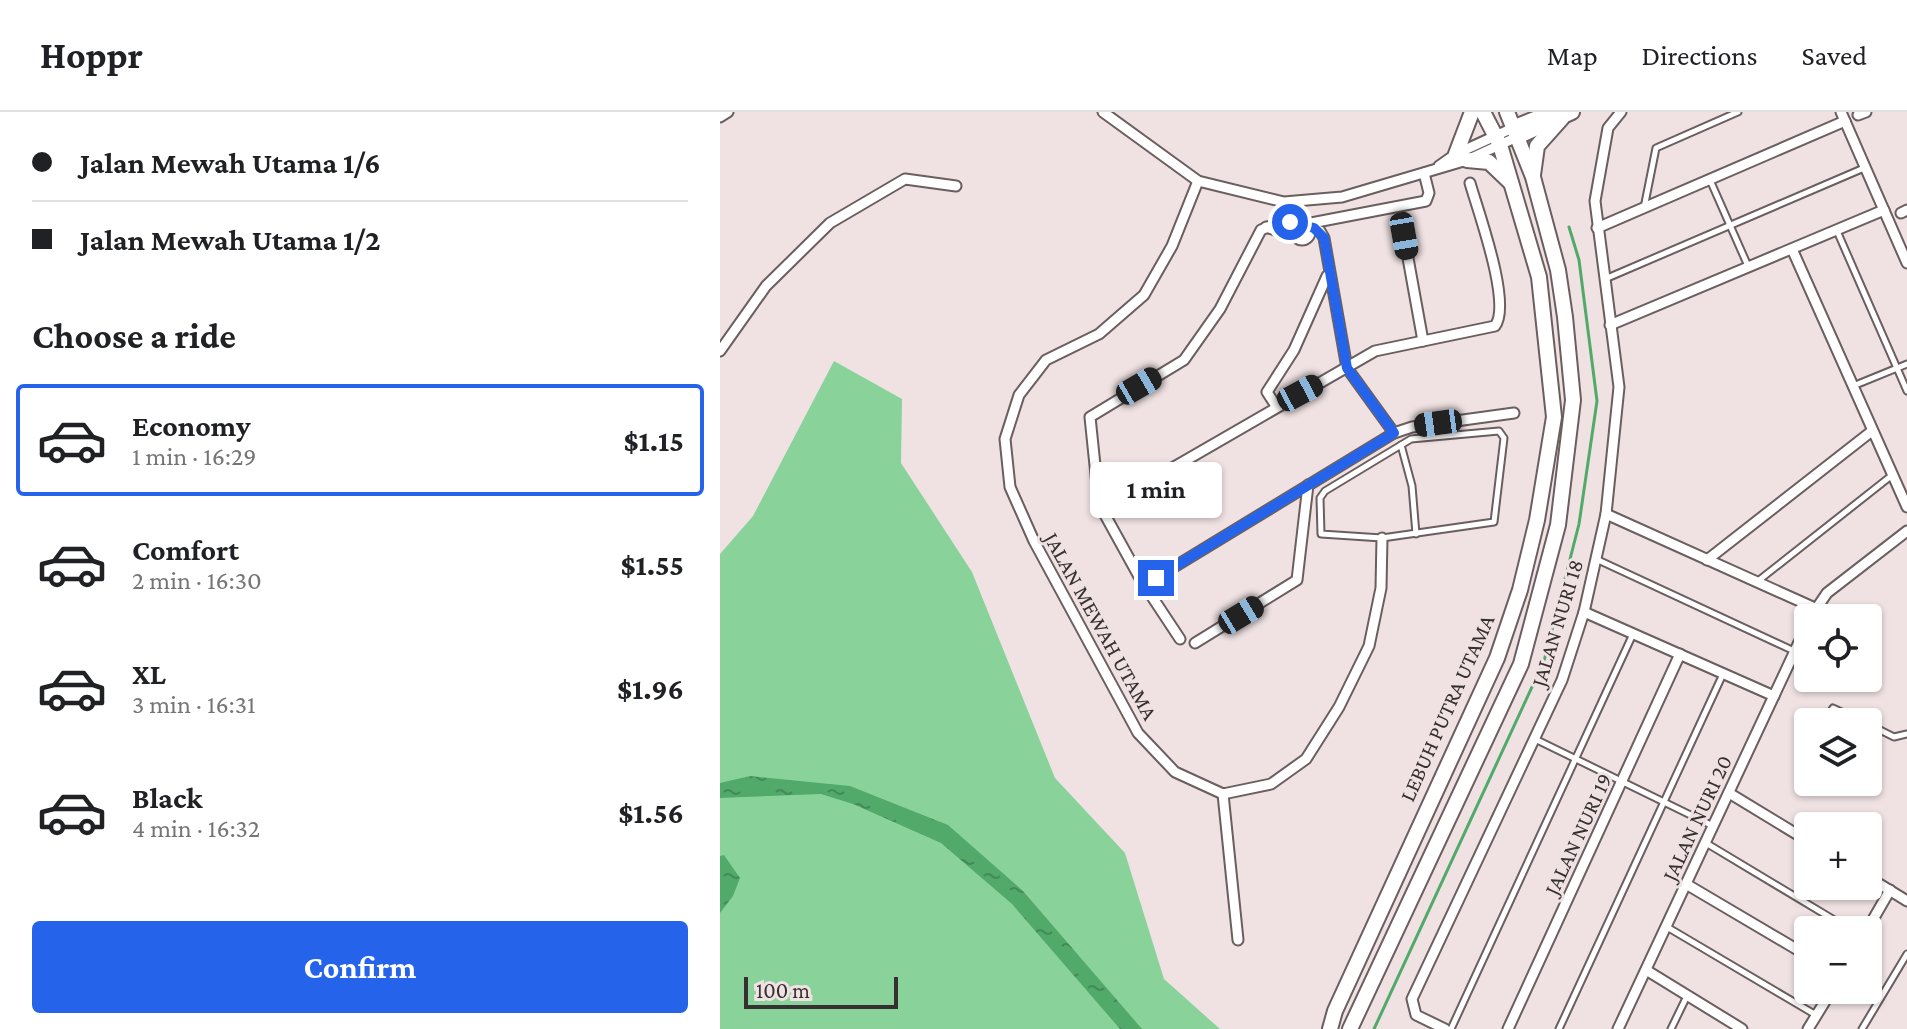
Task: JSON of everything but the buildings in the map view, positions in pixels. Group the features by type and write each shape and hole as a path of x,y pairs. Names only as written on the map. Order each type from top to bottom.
{"main road":[{"path":"1472,112 1461,157 1489,162 1511,183"},
{"name":"LEBUH PUTRA UTAMA","path":"1330,1029 1335,1011 1497,658 1520,590 1537,520 1553,405 1539,277 1498,140 1483,112"},
{"name":"LEBUH PUTRA UTAMA","path":"1353,1028 1521,664 1558,525 1573,400 1558,270 1533,177 1507,112"},
{"path":"1516,132 1562,114"},
{"path":"1533,177 1537,146 1562,114"}],"street":[{"path":"720,117 728,112"},
{"path":"1103,112 1198,181 1284,202 1342,197 1428,172 1516,132"},
{"name":"JALAN NURI 18","path":"1445,1029 1416,1015 1412,999 1562,680 1584,612 1606,514 1619,387 1595,201 1608,128 1621,112"},
{"path":"1597,228 1843,117 1907,263"},
{"path":"1300,238 1295,228 1426,201 1429,193 1428,172"},
{"path":"722,344 766,286 830,223 905,179 956,186"},
{"name":"JALAN MEWAH UTAMA","path":"1198,181 1172,246 1144,295 1099,334 1046,360 1019,395 1005,439 1010,487 1016,501 1138,733 1175,772 1223,794"},
{"path":"1124,496 1375,351 1495,326 1501,313 1498,287 1470,183"},
{"path":"1610,325 1884,210"},
{"path":"1180,639 1141,580 1099,504 1090,417 1184,360 1220,309 1257,234 1266,227 1280,222 1306,225 1320,231 1347,368 1394,433"},
{"path":"1266,227 1324,249"},
{"path":"1404,236 1423,341"},
{"path":"1792,249 1907,507"},
{"path":"1276,406 1267,392 1294,350 1329,273"},
{"path":"1156,578 1394,433 1412,427 1514,413"},
{"path":"1707,560 1872,431"},
{"path":"1195,643 1297,580 1308,485"},
{"path":"1606,514 1756,582 1794,605"},
{"path":"1819,604 1827,593 1907,531"},
{"path":"1238,940 1223,794 1271,784 1306,759 1339,707 1369,646 1381,588 1382,538"},
{"path":"1584,612 1774,696"},
{"name":"JALAN NURI 20","path":"1618,1029 1794,653"},
{"name":"JALAN NURI 19","path":"1508,1029 1680,654"},
{"path":"1729,793 1794,832"},
{"path":"1686,884 1794,948"},
{"path":"1882,885 1907,901"},
{"path":"1875,916 1890,890"},
{"path":"1646,970 1727,1025 1742,1029"},
{"path":"1808,1029 1823,1004"}],"lane":[{"path":"1644,208 1656,148 1738,112"},
{"path":"1604,280 1865,168"},
{"path":"1710,179 1748,268"},
{"path":"1837,230 1907,391"},
{"path":"1853,386 1907,364"},
{"path":"1499,431 1504,438 1494,522 1416,534 1382,538 1321,534 1320,498 1325,491 1421,436 1499,431"},
{"path":"1401,445 1412,486 1416,534"},
{"path":"1756,582 1892,475"},
{"path":"1596,559 1794,651"},
{"path":"1451,1029 1633,634"},
{"path":"1559,1029 1724,674"},
{"path":"1882,731 1894,737 1907,734"},
{"path":"1534,739 1665,800 1713,826"},
{"path":"1705,843 1828,916"},
{"path":"1666,927 1816,1015"},
{"path":"1862,1029 1907,954"},
{"path":"1671,1029 1687,996"}],"shaded area":[{"path":"834,361 902,399 901,463 972,572 1055,778 1125,853 1164,979 1220,1029 720,1029 720,554 753,516"}],"water":[{"path":"750,776 850,786 948,825 1023,891 1142,1029 1120,1029 1012,904 941,843 853,804 821,794 720,798 720,783"},
{"path":"724,855 740,878 733,896 720,913 720,856"}],"waterway":[{"path":"1374,1029 1544,661 1579,524 1597,401 1579,260 1569,227"}],"route":[{"path":"1156,578 1394,433 1347,368 1324,238 1320,231 1306,224 1290,222"}]}
